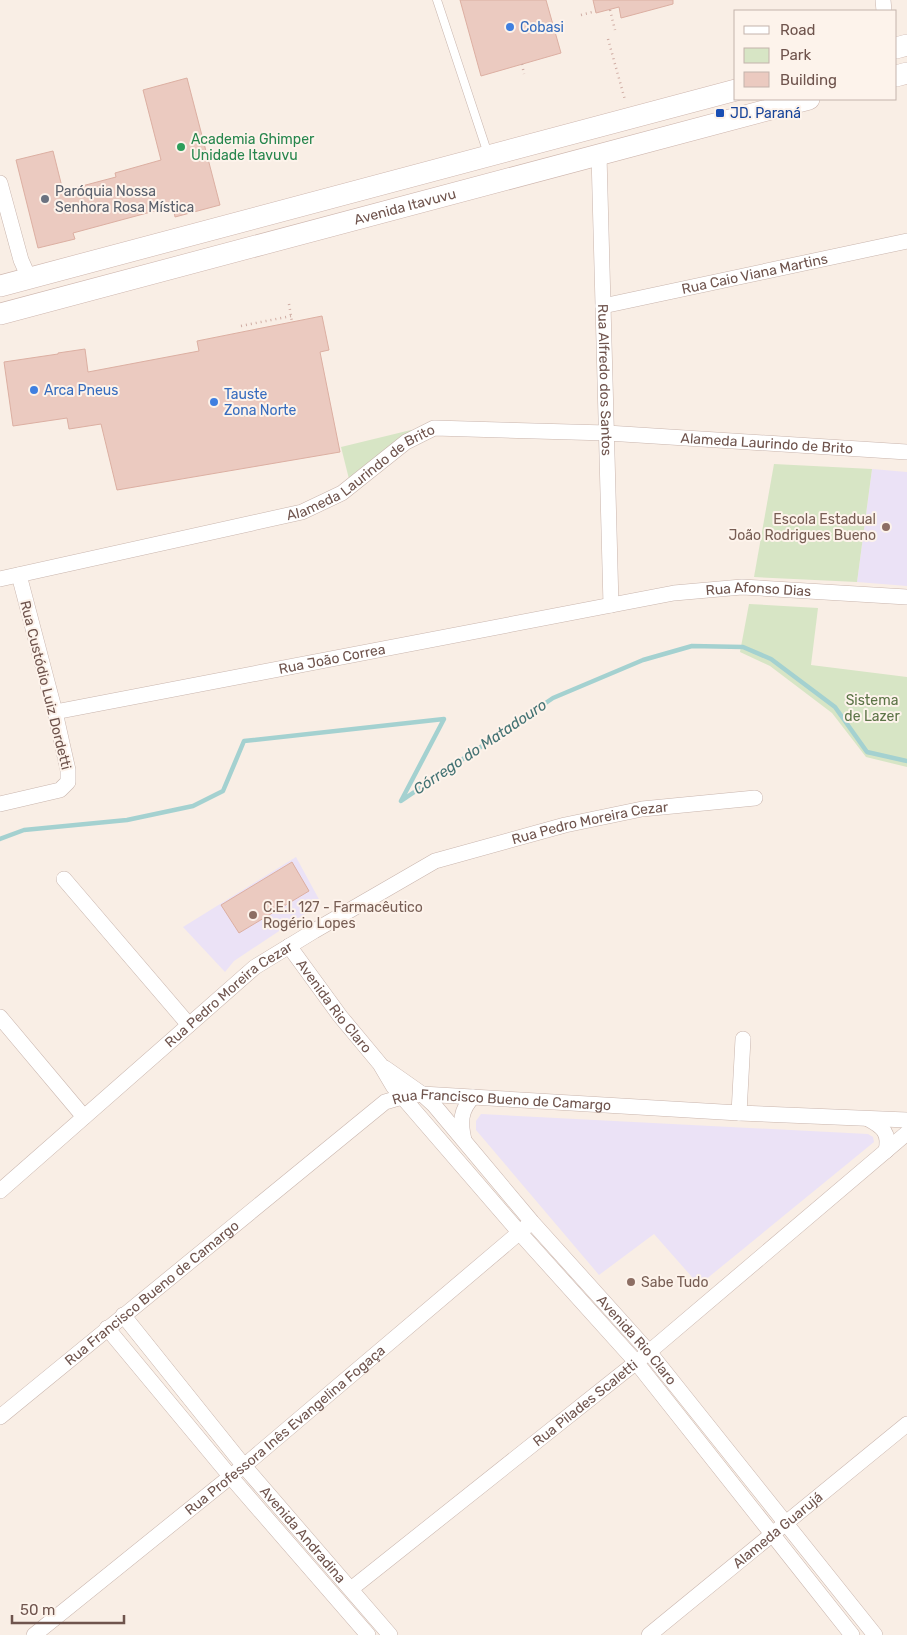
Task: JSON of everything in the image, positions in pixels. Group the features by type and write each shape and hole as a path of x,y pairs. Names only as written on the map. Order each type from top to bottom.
{"main road":[{"name":"Avenida Itavuvu","path":"0,286 734,91"},
{"name":"Avenida Itavuvu","path":"0,314 805,100"},
{"path":"29,278 60,298"}],"street":[{"name":"Rua Alfredo dos Santos","path":"600,155 611,605"},
{"path":"0,184 21,260 29,278"},
{"name":"Rua Caio Viana Martins","path":"603,306 907,241"},
{"name":"Alameda Laurindo de Brito","path":"0,579 302,512 342,492 406,442 434,428 607,433 907,452"},
{"name":"Rua Custódio Luiz Dordetti","path":"0,804 60,790 68,782 68,770 55,712 19,575"},
{"name":"Rua Afonso Dias","path":"611,605 674,593 742,587 907,597"},
{"name":"Rua João Correa","path":"55,712 611,605"},
{"name":"Rua Pedro Moreira Cezar","path":"0,1190 255,967 435,861 565,825 642,809 755,798"},
{"path":"64,879 189,1025"},
{"name":"Avenida Rio Claro","path":"289,946 340,1016 380,1064 393,1086 519,1232 636,1362 852,1635"},
{"path":"0,1017 84,1117"},
{"path":"739,1113 743,1039"},
{"name":"Avenida Rio Claro","path":"380,1064 422,1094 434,1105 532,1222 649,1352 875,1635"},
{"name":"Rua Francisco Bueno de Camargo","path":"0,1417 385,1102 422,1094 739,1113 907,1120"},
{"path":"464,1140 461,1127 462,1117 465,1107 473,1097"},
{"path":"866,1119 877,1124 885,1132 888,1138 886,1151"},
{"name":"Rua Pilades Scaletti","path":"351,1589 649,1352 907,1133"},
{"name":"Rua Professora Inês Evangelina Fogaça","path":"34,1635 244,1466 532,1222"},
{"name":"Avenida Andradina","path":"123,1315 244,1466 390,1635"},
{"name":"Avenida Andradina","path":"107,1328 230,1476 368,1635"},
{"name":"Alameda Guarujá","path":"649,1635 907,1424"}],"lane":[{"path":"437,0 488,156"}],"path":[{"path":"581,15 596,10"},
{"path":"610,10 615,30"},
{"path":"608,39 631,118"},
{"path":"522,64 524,74"},
{"path":"289,304 292,322"},
{"path":"241,326 291,316"}],"shaded area":[{"name":"Escola Estadual João Rodrigues Bueno","path":"872,469 907,472 907,586 857,582"},
{"name":"C.E.I. 127 - Farmacêutico Rogério Lopes","path":"296,857 321,903 234,961 225,972 183,927"},
{"path":"481,1114 868,1134 873,1137 874,1142 699,1285 654,1234 599,1275 476,1130 476,1121"}],"green space":[{"path":"411,430 414,431 349,479 341,447"},
{"path":"774,464 872,469 857,582 754,577"},
{"name":"Sistema de Lazer","path":"749,604 818,608 811,665 907,677 907,767 866,757 832,713 770,666 740,652"}],"building":[{"name":"Cobasi","path":"460,0 546,0 561,53 481,76"},
{"path":"593,0 673,0 673,4 621,18 619,7 596,13"},
{"path":"187,78 220,205 175,217 173,206 73,233 75,239 38,248 16,160 53,151 63,191 116,177 115,173 161,160 143,90"},
{"name":"Tauste Zona Norte","path":"322,316 329,350 320,352 340,452 117,490 101,424 69,429 67,418 13,426 4,362 85,349 88,372 199,351 197,341"},
{"path":"292,862 309,891 239,933 221,905"}],"waterway":[{"name":"Córrego do Matadouro","path":"0,839 24,830 127,820 193,806 223,791 244,741 444,719 401,801 553,698 643,660 692,646 743,647 771,659 835,707 867,752 907,761"}],"place":[{"name":"Cobasi","path":"510,27"},
{"name":"JD. Paraná","path":"720,113"},
{"name":"Academia Ghimper Unidade Itavuvu","path":"181,147"},
{"name":"Paróquia Nossa Senhora Rosa Mística","path":"45,199"},
{"name":"Arca Pneus","path":"34,390"},
{"name":"Tauste Zona Norte","path":"214,402"},
{"name":"Escola Estadual João Rodrigues Bueno","path":"886,527"},
{"name":"C.E.I. 127 - Farmacêutico Rogério Lopes","path":"253,915"},
{"name":"Sabe Tudo","path":"631,1282"}]}
